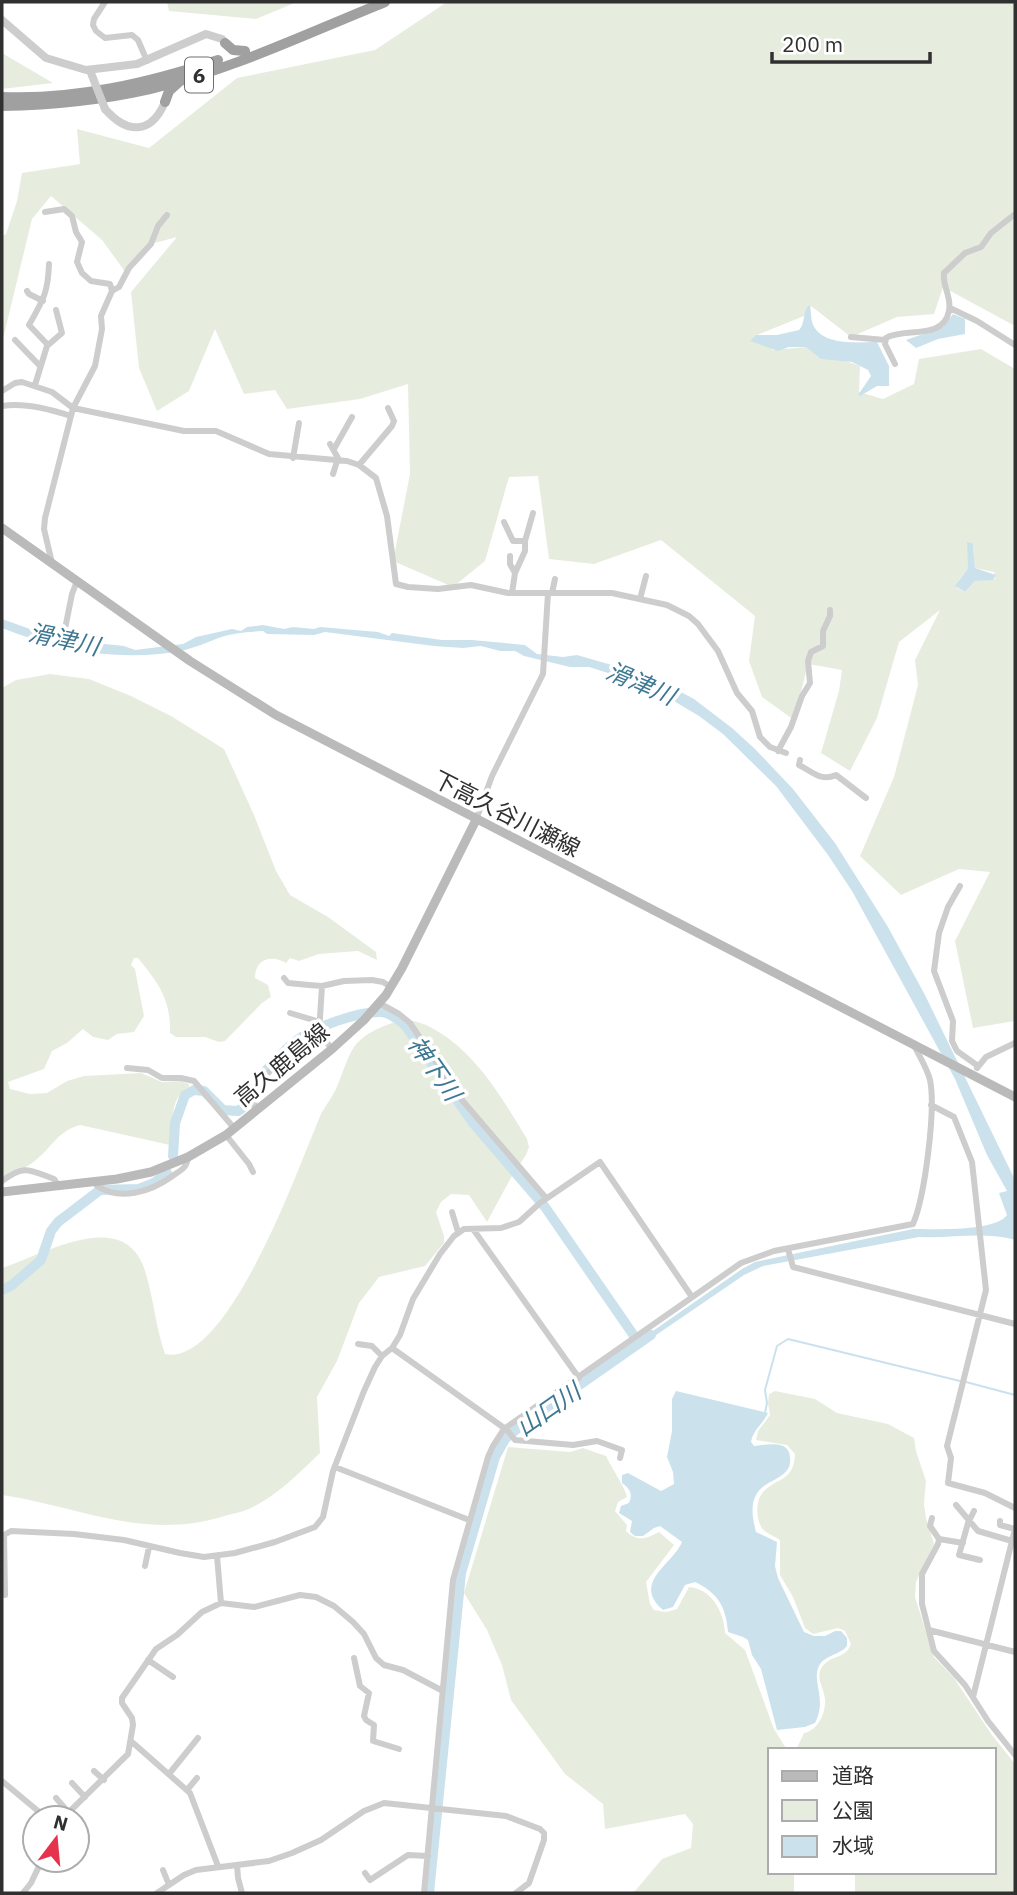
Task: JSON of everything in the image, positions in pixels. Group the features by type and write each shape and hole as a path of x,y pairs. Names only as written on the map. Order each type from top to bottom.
{"highway":[{"name":"6","path":"2,97 74,95 149,81 245,51 368,2"},
{"name":"6","path":"2,106 71,103 182,80 246,58 385,2"},
{"path":"225,43 233,50 245,51"},
{"path":"215,61 226,49 225,43"},
{"path":"165,102 173,87 182,80"},
{"path":"152,88 159,92 165,102"}],"main road":[{"name":"下高久谷川瀬線","path":"2,528 190,661 276,715 913,1044 975,1072 1015,1097"},
{"name":"高久鹿島線","path":"2,1192 58,1185 101,1187 184,1160 230,1131 332,1049 377,1005 391,987 476,820"}],"street":[{"path":"105,2 94,19 96,32 105,38 132,35 138,40 147,61"},
{"path":"2,20 46,58 89,71 147,61 200,35 214,35 222,38 225,43"},
{"path":"89,71 105,109 114,119 128,126 139,128 148,125 159,116 165,102"},
{"path":"45,212 64,209 69,213 82,242 77,262 82,273 91,281 110,284 113,291"},
{"path":"851,337 885,340 895,334 912,334 936,328 945,320 950,308 944,273 965,253 981,247 990,233 1015,214"},
{"path":"52,563 44,529 45,518 72,412 95,366 102,330 101,316 113,291 151,244 158,226 167,215"},
{"path":"48,345 29,325 43,300 50,279 49,264"},
{"path":"27,291 43,300"},
{"path":"950,308 1015,345"},
{"path":"35,386 48,345 62,333 56,310"},
{"path":"59,321 68,316"},
{"path":"15,340 27,346 27,355 40,366"},
{"path":"885,340 895,364"},
{"path":"2,391 15,383 35,386 52,392 72,412"},
{"path":"2,406 19,405 72,412 184,431 216,431 259,451 293,458 359,465 376,478 387,516 396,583 408,587 438,589 471,585 512,593 612,593 667,605 689,616 698,624 718,651 737,692 752,711 760,737 782,752 800,699 808,687 808,661 811,652 824,646 823,631 830,610"},
{"path":"359,465 392,426 394,421 387,408"},
{"path":"333,474 338,458 332,446 352,417"},
{"path":"293,458 299,423"},
{"path":"512,593 515,573 526,551 525,541 533,513"},
{"path":"504,522 513,541 525,541"},
{"path":"510,556 510,564 515,573"},
{"path":"640,599 646,576"},
{"path":"476,820 492,776 541,679 550,593 555,579"},
{"path":"64,634 77,581"},
{"path":"800,760 799,765 818,777 826,779 836,775 866,798"},
{"path":"960,886 948,907 939,933 934,971 953,1021 953,1041 957,1051 975,1072 986,1057 1015,1044"},
{"path":"284,978 288,982 323,986 344,981 372,981 383,982 391,987"},
{"path":"255,1111 255,1094 260,1084 299,1044 320,1028 323,986"},
{"path":"377,1005 399,1014 410,1023 462,1100 543,1200"},
{"path":"290,1013 320,1028 332,1049"},
{"path":"424,1893 436,1809 441,1690 453,1580 488,1457 497,1438 749,1259 913,1224 928,1159 930,1079 913,1044"},
{"path":"127,1068 148,1070 162,1078 194,1081 230,1131 253,1172"},
{"path":"930,1105 950,1114 956,1120 972,1163 986,1290 947,1446 951,1458 948,1483 985,1493 1015,1508"},
{"path":"101,1187 146,1191 182,1170 188,1164 184,1160"},
{"path":"5,1595 3,1536 11,1531 124,1540 180,1553 218,1556 275,1542 315,1527 323,1517 335,1467 364,1391 382,1356 392,1348 413,1299 440,1254 458,1232 512,1226 525,1218 543,1200 600,1162 692,1297"},
{"path":"2,1181 17,1171 24,1170 54,1179 58,1185"},
{"path":"453,1212 458,1232"},
{"path":"473,1229 579,1378"},
{"path":"788,1250 793,1267 1015,1324"},
{"path":"358,1344 372,1346 382,1356"},
{"path":"392,1348 518,1441 573,1445 603,1442 622,1450 620,1458"},
{"path":"335,1467 469,1520"},
{"path":"956,1505 978,1531 1012,1541"},
{"path":"974,1511 959,1555 980,1560"},
{"path":"932,1518 930,1526 939,1539 963,1543"},
{"path":"973,1697 1015,1529 1000,1525 1000,1521"},
{"path":"939,1539 922,1574 922,1604 937,1656 960,1679 1015,1755"},
{"path":"145,1566 149,1547"},
{"path":"218,1556 221,1604"},
{"path":"78,1804 128,1754 132,1742 132,1718 122,1703 122,1698 148,1660 156,1649 177,1635 202,1612 221,1604 254,1607 300,1595 316,1597 334,1606 354,1622 364,1634 376,1658 384,1665 403,1670 441,1690"},
{"path":"929,1630 1015,1652"},
{"path":"354,1658 360,1686 369,1693 364,1716 374,1725 373,1741 399,1749"},
{"path":"148,1660 173,1677"},
{"path":"169,1774 198,1738"},
{"path":"132,1742 187,1790 195,1804 218,1866"},
{"path":"94,1771 104,1780"},
{"path":"187,1790 197,1778"},
{"path":"2,1781 29,1804"},
{"path":"72,1783 85,1797"},
{"path":"56,1798 60,1804"},
{"path":"157,1893 196,1870 269,1861 292,1853 321,1840 364,1811 384,1803 514,1817 544,1833 529,1882 516,1893"},
{"path":"365,1873 370,1880 408,1855 428,1856"},
{"path":"237,1864 242,1893"},
{"path":"163,1870 169,1885"},
{"path":"23,1893 36,1874"}],"green space":[{"path":"167,2 297,2 256,19 169,11"},
{"path":"447,2 1015,2 1015,326 943,287 934,314 897,317 851,337 811,306 804,316 757,335 773,350 806,347 860,366 859,392 883,399 914,384 919,359 981,349 1015,369 1015,1021 973,1028 955,941 990,872 959,869 901,895 860,856 894,777 918,685 915,660 940,610 899,642 877,718 850,771 821,753 839,691 842,670 808,664 794,720 762,697 749,661 755,616 661,540 594,564 549,559 538,476 509,477 485,561 453,587 393,561 410,474 408,384 360,399 287,409 275,390 244,394 215,329 189,391 157,411 139,368 131,292 177,237 151,244 126,273 102,240 51,196 32,219 2,343 2,236 6,234 17,201 22,173 80,164 77,129 149,148 237,78 375,50","holes":["968,542 973,545 975,568 994,572 995,579 975,581 965,592 957,588 959,580 968,568"]},
{"path":"2,53 53,83 2,89"},
{"path":"50,674 89,679 131,696 171,716 224,749 276,871 290,895 328,917 376,952 377,960 358,951 319,954 299,961 290,958 286,963 275,959 265,960 258,966 255,978 268,985 271,997 225,1041 219,1042 205,1037 176,1037 170,1033 168,1011 162,993 138,958 134,958 131,965 135,969 144,1016 134,1032 117,1034 108,1040 93,1037 83,1029 67,1043 52,1051 44,1069 8,1082 10,1089 30,1094 47,1093 67,1081 84,1076 141,1073 162,1082 181,1081 189,1084 174,1106 170,1145 80,1125 66,1131 36,1160 2,1181 2,688 16,680"},
{"path":"404,1019 427,1026 461,1048 486,1076 508,1107 529,1147 487,1222 469,1195 451,1194 441,1202 436,1212 444,1243 425,1266 379,1277 359,1303 337,1361 317,1397 320,1453 263,1502 244,1511 198,1522 141,1524 2,1495 2,1268 62,1245 83,1240 104,1238 122,1242 136,1253 146,1274 165,1354 189,1350 214,1329 260,1256 321,1114 335,1091 354,1047 370,1033"},
{"path":"775,1391 815,1399 837,1413 888,1424 914,1438 926,1481 924,1504 934,1544 916,1582 915,1597 934,1657 954,1678 1015,1764 1015,1893 855,1893 855,1874 996,1874 996,1748 797,1748 804,1733 817,1725 824,1710 825,1699 820,1671 825,1663 845,1652 851,1644 845,1631 838,1628 813,1634 805,1628 793,1597 780,1575 780,1540 763,1529 758,1520 761,1495 791,1471 795,1454 787,1445 756,1440 758,1431 770,1415 769,1394"},
{"path":"508,1447 570,1452 583,1448 606,1456 627,1497 618,1502 615,1511 627,1525 626,1531 634,1537 642,1538 659,1532 674,1545 646,1582 650,1604 654,1610 666,1612 677,1609 689,1587 704,1592 719,1610 725,1633 745,1650 774,1729 786,1748 768,1748 768,1874 794,1874 794,1893 628,1893 635,1891 662,1859 691,1848 693,1824 685,1814 605,1829 603,1804 565,1774 511,1700 502,1665 487,1630 464,1593"}],"water":[{"path":"810,305 812,322 823,336 841,341 877,342 889,366 889,386 877,386 860,396 858,395 871,376 868,370 852,362 821,359 806,347 789,347 778,351 750,341 756,335 777,335 799,330"},
{"path":"953,314 965,319 965,334 938,339 916,348 906,340 943,327"},
{"path":"967,542 973,545 975,568 996,575 993,580 975,581 965,592 955,586 968,568"},
{"name":"滑津川","path":"2,619 44,634 135,650 183,644 196,637 263,625 284,629 320,627 378,632 389,636 392,633 442,640 525,645 537,654 563,657 577,655 629,670 668,685 694,699 732,728 793,789 835,843 888,927 925,995 1015,1180 1015,1240 980,1236 919,1237 763,1266 744,1275 643,1344 640,1340 755,1262 913,1229 977,1227 1007,1215 999,1193 1007,1191 987,1155 955,1079 852,891 776,786 723,734 662,694 589,667 570,667 524,656 515,651 500,651 481,646 434,646 325,632 314,635 267,634 263,631 227,635 185,650 162,654 115,655 69,648 24,636 2,628"},
{"path":"676,1391 768,1413 751,1442 754,1446 781,1445 789,1451 790,1465 783,1475 760,1489 754,1499 753,1513 756,1532 777,1542 775,1566 778,1578 804,1632 825,1636 841,1631 847,1638 847,1646 823,1661 817,1670 820,1705 815,1723 805,1727 777,1730 761,1669 752,1655 748,1640 728,1632 723,1608 710,1591 695,1582 685,1585 673,1607 663,1610 654,1600 651,1591 653,1582 682,1542 660,1526 643,1536 635,1536 630,1532 632,1521 619,1513 621,1506 629,1503 631,1497 629,1489 622,1483 622,1475 628,1473 661,1491 674,1484 667,1457 672,1431 672,1399"}],"waterway":[{"name":"神下川","path":"173,1156 175,1123 185,1095 194,1090 204,1091 223,1110 238,1111 245,1105 255,1084 296,1041 325,1025 349,1017 372,1012 389,1014 405,1025 473,1123 545,1207 639,1343"},
{"name":"神下川","path":"2,1290 12,1285 41,1260 51,1231 58,1222 100,1190 139,1189 154,1183 167,1173"},
{"name":"山口川","path":"429,1893 461,1573 495,1457 505,1439 518,1428 651,1335"},
{"path":"765,1413 765,1390 777,1346 788,1339 960,1381"},
{"path":"966,1382 1015,1395"}]}
